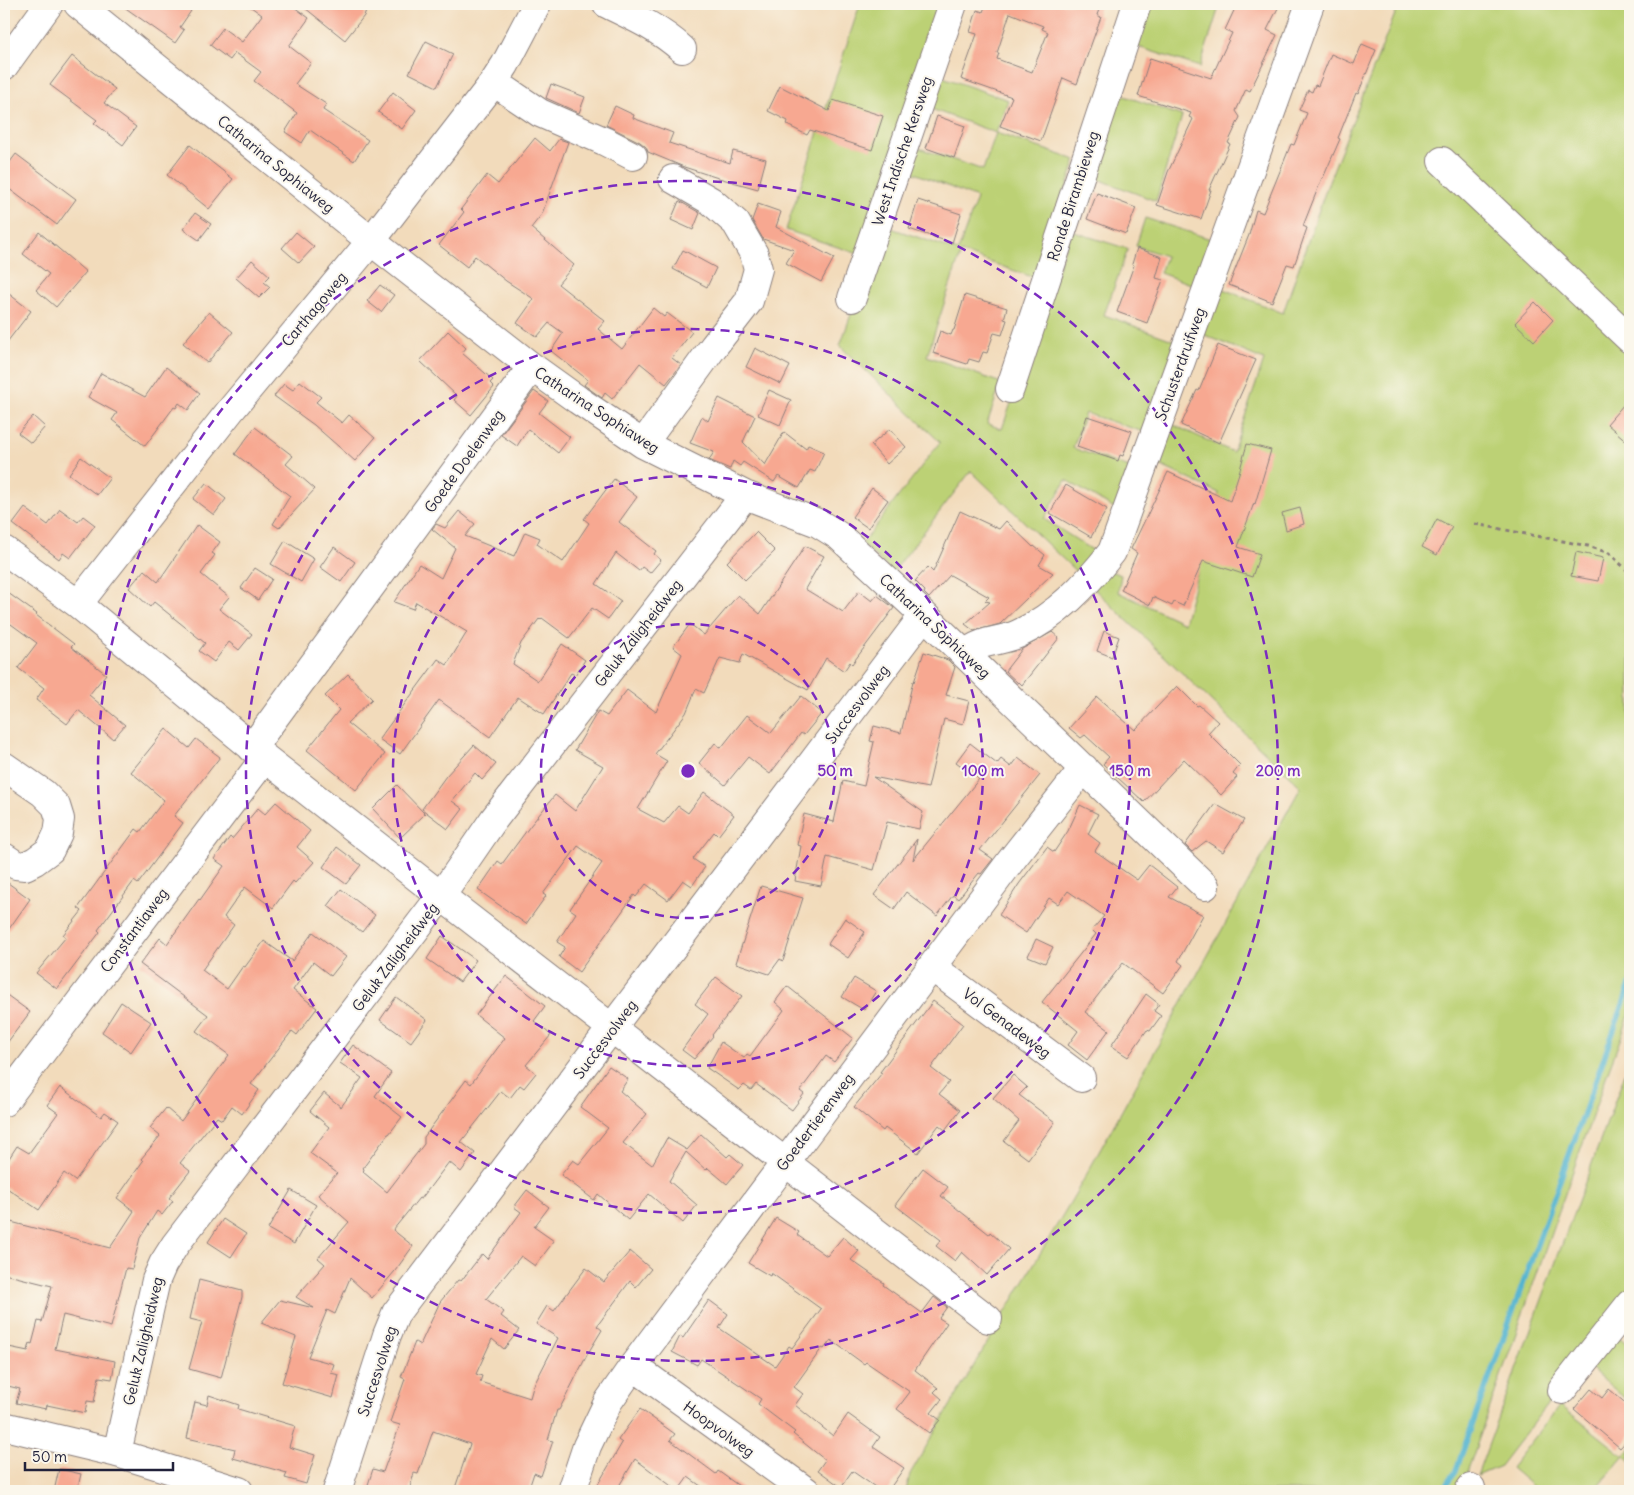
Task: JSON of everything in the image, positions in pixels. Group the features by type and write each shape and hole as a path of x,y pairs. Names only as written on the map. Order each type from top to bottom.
{"street":[{"path":"4,66 50,4"},
{"name":"Catharina Sophiaweg","path":"78,4 371,241 532,367 644,444 745,495 818,523 839,536 965,654 1205,886"},
{"name":"Carthagoweg","path":"78,604 230,411 371,241 494,82 505,65 536,4"},
{"path":"607,4 637,18 669,37 682,49"},
{"name":"West Indische Kersweg","path":"852,298 953,4"},
{"name":"Ronde Birambieweg","path":"1010,389 1137,4"},
{"name":"Schusterdruifweg","path":"965,654 980,644 1017,635 1056,612 1090,580 1112,552 1310,4"},
{"path":"494,82 540,113 633,156"},
{"path":"1442,162 1630,339"},
{"path":"644,444 714,346 749,301 758,269 754,254 736,223 711,201 673,179"},
{"name":"Goede Doelenweg","path":"258,753 396,554 532,367"},
{"name":"Geluk Zaligheidweg","path":"117,1453 156,1280 162,1264 441,896 494,819 745,495"},
{"path":"4,550 78,604 258,753 988,1319"},
{"name":"Succesvolweg","path":"338,1491 387,1335 396,1313 924,615"},
{"name":"Constantiaweg","path":"4,1102 258,753"},
{"path":"4,766 43,793 56,806 60,819 58,833 50,850 35,861 25,866 16,865 4,857"},
{"name":"Goedertierenweg","path":"572,1491 587,1446 608,1402 633,1366 1013,858 1084,768"},
{"name":"Vol Genadeweg","path":"932,967 1081,1078"},
{"path":"1562,1390 1630,1304"},
{"name":"Hoopvolweg","path":"633,1366 806,1491"},
{"path":"4,1426 117,1453 239,1491"}],"path":[{"path":"1475,524 1588,546 1609,554 1630,573"}],"green space":[{"path":"860,4 946,4 862,255 786,230"},
{"path":"1145,4 1220,4 1200,67 1132,45"},
{"path":"1399,4 1630,4 1630,1013 1459,1491 906,1491 910,1474 1084,1179 1301,787 971,471 893,572 862,544 940,442 840,346 882,225 958,251 977,198 902,168 910,145 983,170 996,133 1076,160 1035,278 961,252 927,356 1001,383 987,424 1002,429 1071,231 1128,249 1104,315 1181,343 1150,434 1085,413 1073,448 1135,470 1121,513 1066,480 1044,519 1102,556 1099,567 1121,575 1118,592 1184,623 1219,493 1153,462 1167,422 1233,452 1264,360 1200,333 1218,287 1283,313 1329,181"},
{"path":"934,74 1008,100 996,133 923,106"},
{"path":"1116,93 1182,116 1156,201 1090,176"},
{"path":"1145,218 1217,241 1202,288 1160,273 1166,256 1136,246"},
{"path":"1630,1060 1630,1297 1500,1466 1477,1476"},
{"path":"1614,1333 1630,1346 1630,1403 1588,1366"},
{"path":"1560,1405 1624,1456 1594,1491 1538,1491 1511,1468"},
{"path":"1630,1449 1630,1462 1624,1456"}],"building":[{"path":"120,4 181,4 191,11 180,27 184,30 175,43"},
{"path":"247,4 290,4 309,18 289,46 311,63 295,84 326,104 323,110 368,140 354,161 310,130 302,143 285,132 297,113 254,81 261,72 235,53 230,60 210,45 223,28 242,42 262,15"},
{"path":"300,4 368,4 364,16 345,40"},
{"path":"986,4 1101,4 1097,15 1101,17 1077,84 1063,78 1041,141 1000,126 1012,97 961,79 977,34 970,32 977,10 983,12","holes":["1010,13 1043,26 1042,29 1048,32 1032,72 997,59 999,53 997,53"]},
{"path":"1237,4 1280,4 1267,30 1277,35 1250,91 1246,89 1236,111 1240,117 1209,190 1211,190 1201,219 1157,205 1168,172 1193,119 1189,117 1191,113 1138,96 1150,58 1211,78 1232,33 1225,30"},
{"path":"426,41 453,54 437,87 409,73"},
{"path":"1362,44 1376,50 1358,94 1356,93 1338,138 1340,139 1303,226 1307,228 1294,266 1287,264 1272,302 1229,285 1249,235 1256,210 1263,213 1291,144 1294,145 1307,113 1299,110 1308,90 1312,92 1315,85 1318,86 1331,54 1354,64"},
{"path":"72,56 115,89 104,103 136,127 123,145 94,123 97,120 50,85"},
{"path":"551,84 585,97 579,113 546,98"},
{"path":"780,86 829,111 833,100 883,116 872,150 810,130 807,135 787,125 788,121 768,111"},
{"path":"393,92 416,110 402,129 378,112"},
{"path":"615,106 634,115 633,118 673,133 669,143 730,163 733,151 766,159 758,189 684,167 648,152 646,147 640,142 606,125"},
{"path":"937,116 965,126 954,158 926,148"},
{"path":"535,138 550,151 559,139 568,142 542,214 531,228 574,265 558,284 605,321 598,329 622,349 653,308 664,317 667,313 692,332 672,358 681,365 666,384 640,363 612,399 605,393 602,398 584,385 588,380 551,351 563,333 549,323 537,337 517,323 534,299 506,281 475,256 467,267 439,245 464,212 461,209 487,175 498,184"},
{"path":"190,145 233,179 209,209 167,175"},
{"path":"16,154 76,199 57,225 4,185 4,170"},
{"path":"1097,193 1136,208 1126,234 1087,219"},
{"path":"918,200 961,214 952,243 909,229"},
{"path":"679,201 700,213 693,230 671,220"},
{"path":"758,204 781,212 776,227 834,258 821,282 786,263 794,250 763,239 752,220"},
{"path":"195,213 211,224 199,240 183,229"},
{"path":"39,232 86,272 56,307 36,290 49,274 23,254"},
{"path":"296,232 314,247 299,263 282,248"},
{"path":"1137,248 1162,257 1156,278 1163,280 1147,323 1117,312 1134,265 1132,264"},
{"path":"683,250 716,268 707,287 673,269"},
{"path":"252,260 270,276 264,282 270,287 259,298 236,278"},
{"path":"380,285 394,295 381,312 367,301"},
{"path":"4,290 31,311 4,346"},
{"path":"965,295 1007,308 1004,319 1007,320 1002,335 994,333 987,353 983,352 979,362 969,359 967,364 933,353 940,331 951,335 954,330"},
{"path":"1535,302 1553,320 1534,341 1515,323"},
{"path":"209,312 233,332 207,363 183,343"},
{"path":"448,331 466,348 462,353 493,380 490,383 494,387 471,415 454,400 457,396 420,361"},
{"path":"1218,345 1256,360 1219,443 1181,425 1197,390 1199,391"},
{"path":"755,348 790,366 781,384 746,367"},
{"path":"166,367 200,393 188,410 179,403 176,408 174,407 145,446 112,420 117,413 88,397 101,373 145,397"},
{"path":"300,381 321,397 316,402 342,423 349,415 375,438 355,461 314,425 274,396 284,384 293,390"},
{"path":"769,390 791,400 780,425 758,415"},
{"path":"534,391 548,401 539,413 570,437 558,453 528,429 517,446 501,435"},
{"path":"1630,397 1630,444 1607,424"},
{"path":"719,398 755,416 743,442 765,465 784,432 806,449 808,445 824,452 815,472 810,470 799,488 778,476 774,482 743,462 740,466 733,461 730,469 709,460 714,452 690,443 702,416 708,421"},
{"path":"33,416 45,427 31,443 18,433"},
{"path":"1087,416 1132,431 1123,456 1120,455 1118,461 1077,447"},
{"path":"255,427 293,456 286,464 315,489 279,528 273,524 290,496 235,454"},
{"path":"890,429 906,447 887,464 871,445"},
{"path":"1247,444 1271,450 1255,504 1238,547 1260,554 1252,577 1203,561 1183,606 1174,602 1172,606 1153,597 1150,605 1121,590 1137,553 1131,549 1168,472 1230,501"},
{"path":"81,457 110,478 97,495 69,474"},
{"path":"614,479 637,497 619,522 656,551 654,554 661,560 650,573 642,567 639,571 616,553 596,584 621,601 608,619 592,608 569,638 542,618 539,619 521,643 513,664 538,681 562,644 585,660 575,675 571,673 544,714 518,697 490,737 439,700 400,754 379,739 438,659 447,665 467,632 416,602 413,609 394,602 419,564 441,578 455,548 432,529 436,524 445,528 459,511 475,524 465,536 514,556 525,532 540,538 537,544 563,562 589,523 584,519"},
{"path":"206,483 226,499 214,515 193,499"},
{"path":"1066,485 1107,509 1091,537 1050,513"},
{"path":"872,488 888,500 868,528 852,517"},
{"path":"25,508 48,525 60,509 78,522 83,516 95,525 70,558 63,553 59,559 13,524"},
{"path":"1300,508 1304,524 1286,530 1282,513"},
{"path":"960,511 999,529 1006,521 1033,547 1045,555 1039,565 1053,573 1000,624 974,631 965,624 990,602 985,601 989,597 950,575 929,598 915,581 928,567 933,572"},
{"path":"1437,519 1452,527 1437,555 1422,547"},
{"path":"197,525 220,542 212,553 215,555 201,574 229,597 219,609 252,634 239,650 229,642 214,662 199,651 205,643 154,602 150,607 129,588 144,570 158,582"},
{"path":"756,532 775,551 745,580 727,562"},
{"path":"285,541 314,559 301,582 271,564"},
{"path":"805,546 824,556 805,589 843,612 859,591 872,601 877,595 894,608 852,664 850,662 844,671 826,658 808,690 743,654 740,663 720,658 704,693 696,689 686,713 655,754 667,761 638,809 664,823 678,806 688,813 704,792 734,815 718,836 714,832 693,859 705,867 692,886 683,880 668,900 646,884 636,897 634,895 579,972 559,957 565,947 557,942 576,913 570,909 602,863 578,846 543,894 546,896 526,924 478,890 498,861 502,864 555,795 575,811 603,766 575,750 598,711 607,716 627,690 656,712 682,654 673,647 690,624 704,635 738,595 760,614"},
{"path":"334,547 355,562 341,582 320,567"},
{"path":"1576,552 1603,558 1598,581 1571,576"},
{"path":"255,568 272,579 258,600 241,588"},
{"path":"4,590 74,644 71,647 106,674 89,695 125,725 113,739 78,710 67,724 36,700 44,688 18,668 37,643 4,619"},
{"path":"1104,631 1119,637 1112,657 1097,651"},
{"path":"1052,632 1059,638 1022,685 1018,683 1005,671 1022,649"},
{"path":"924,652 948,660 955,667 946,695 969,701 963,724 944,719 928,788 873,777 923,812 919,829 887,822 874,870 827,857 821,886 795,881 801,846 797,845 804,814 834,822 843,781 864,786 874,742 870,741 874,726 901,733 913,681"},
{"path":"348,674 372,699 347,723 385,754 356,790 307,750 339,710 325,696"},
{"path":"1177,686 1197,706 1199,705 1218,722 1208,733 1240,765 1233,774 1237,777 1221,795 1184,759 1144,802 1103,764 1109,757 1085,735 1081,738 1069,728 1097,697 1135,730"},
{"path":"801,696 822,713 804,735 801,733 770,774 748,757 725,785 699,763 715,743 721,748 747,715 771,733"},
{"path":"166,729 189,748 196,739 220,757 174,816 183,823 138,884 134,881 98,930 100,932 57,989 36,973 66,937 63,935 82,911 78,908 136,829 140,832 164,800 131,772"},
{"path":"970,743 997,764 1001,759 1011,767 1018,758 1040,775 980,850 993,859 958,899 953,895 937,916 906,892 894,909 874,895 917,839 913,860 979,779 956,762"},
{"path":"474,745 496,764 482,780 475,773 452,801 463,809 448,829 422,809 446,776"},
{"path":"397,785 425,814 400,838 373,809"},
{"path":"276,802 310,831 297,847 314,862 295,883 293,881 273,908 245,887 224,917 234,925 202,970 227,989 264,941 292,961 313,932 346,957 331,976 313,962 293,990 317,1008 297,1035 292,1031 251,1084 259,1090 242,1114 232,1106 222,1120 217,1117 180,1163 190,1171 169,1198 173,1201 162,1215 157,1211 140,1238 132,1269 126,1268 111,1327 63,1315 55,1349 115,1361 112,1379 99,1377 94,1402 87,1401 85,1413 47,1405 46,1409 16,1403 20,1389 4,1385 4,1346 28,1351 30,1343 32,1344 38,1321 42,1322 52,1286 4,1274 4,1252 11,1222 110,1248 134,1211 117,1198 143,1161 141,1159 160,1136 150,1128 166,1108 181,1121 229,1055 196,1031 208,1015 140,964 160,938 167,944 200,900 224,866 214,859 230,837 232,839 258,808 265,814"},
{"path":"1215,804 1244,820 1223,852 1206,841 1192,852 1185,845"},
{"path":"1080,805 1098,814 1088,834 1100,843 1095,851 1137,880 1149,865 1177,887 1169,897 1203,915 1178,961 1183,965 1163,993 1123,963 1085,1012 1109,1030 1087,1060 1068,1045 1078,1031 1042,1002 1096,934 1092,930 1104,916 1068,891 1058,904 1049,898 1026,933 999,915 1019,884 1047,847 1054,852 1068,831"},
{"path":"337,847 361,865 346,884 323,867"},
{"path":"4,880 30,899 4,936"},
{"path":"761,886 803,898 783,961 780,959 769,974 736,963"},
{"path":"341,889 375,915 362,932 328,906"},
{"path":"845,918 865,932 848,958 828,944"},
{"path":"442,936 476,960 460,982 427,959"},
{"path":"1036,939 1053,947 1045,963 1028,956"},
{"path":"506,976 545,1006 534,1021 551,1035 526,1065 536,1073 524,1088 520,1085 510,1098 501,1091 461,1142 475,1153 461,1172 449,1162 421,1199 419,1198 393,1230 413,1246 372,1298 350,1278 335,1314 327,1310 308,1357 334,1364 331,1373 339,1375 333,1398 282,1383 296,1337 261,1323 280,1300 314,1308 296,1297 325,1264 318,1258 349,1222 318,1195 337,1173 310,1153 329,1127 310,1111 324,1093 341,1107 362,1078 340,1063 353,1045 391,1073 375,1096 402,1117 363,1168 363,1172 387,1192 424,1144 424,1137 466,1080 471,1084 505,1038 476,1015"},
{"path":"716,977 742,996 694,1059 682,1050 708,1014 695,1004"},
{"path":"854,978 876,991 864,1010 842,997"},
{"path":"787,986 853,1038 834,1062 826,1056 800,1091 804,1094 792,1110 756,1084 751,1090 744,1085 739,1090 707,1068 721,1042 744,1058 747,1054 750,1056 784,1010 775,1002"},
{"path":"4,993 30,1012 4,1047"},
{"path":"1146,994 1159,1004 1154,1011 1161,1016 1150,1031 1147,1030 1128,1057 1111,1046"},
{"path":"396,997 427,1020 411,1042 380,1020"},
{"path":"933,1001 963,1024 931,1068 949,1082 939,1094 960,1110 945,1130 939,1125 918,1153 885,1128 883,1131 854,1107 882,1073 880,1072"},
{"path":"121,1002 151,1022 131,1052 102,1032"},
{"path":"609,1066 628,1079 620,1091 647,1114 623,1143 652,1165 667,1138 687,1150 701,1134 727,1157 730,1154 743,1165 727,1184 708,1168 706,1170 686,1152 669,1181 697,1205 683,1223 649,1194 628,1220 598,1194 594,1200 561,1175 573,1160 579,1164 608,1128 580,1107"},
{"path":"1013,1075 1027,1087 1019,1095 1055,1122 1028,1159 1004,1141 1019,1121 993,1098"},
{"path":"60,1087 101,1117 105,1112 118,1121 75,1181 64,1173 39,1210 4,1186 4,1166 17,1146 29,1153 58,1113 47,1105"},
{"path":"923,1168 948,1187 941,1196 989,1234 990,1232 1009,1249 987,1275 962,1252 955,1261 936,1246 941,1240 895,1205"},
{"path":"291,1190 316,1205 294,1244 268,1229"},
{"path":"527,1190 549,1207 534,1227 554,1241 535,1266 521,1256 486,1299 504,1312 501,1316 519,1330 504,1349 492,1339 476,1374 482,1376 480,1382 530,1398 533,1387 558,1338 536,1324 547,1306 554,1311 586,1268 604,1282 630,1251 651,1269 636,1287 630,1281 597,1326 602,1330 559,1410 557,1410 548,1440 553,1441 541,1476 534,1473 528,1491 517,1491 504,1487 503,1491 454,1491 470,1444 433,1431 418,1474 414,1473 409,1491 366,1491 373,1469 383,1472 400,1425 390,1422 405,1379 401,1377 415,1342 420,1345 440,1302 458,1280 461,1281 482,1254 487,1259 521,1212 514,1207"},
{"path":"776,1218 799,1232 797,1235 827,1256 843,1237 859,1251 851,1260 922,1313 934,1297 947,1307 939,1318 947,1323 915,1370 938,1388 934,1392 942,1399 931,1413 940,1420 929,1433 897,1409 910,1392 866,1362 864,1364 831,1340 824,1349 822,1348 794,1387 803,1394 795,1405 833,1436 848,1414 880,1437 873,1447 904,1468 888,1491 881,1491 852,1471 841,1487 818,1470 825,1460 793,1434 795,1432 758,1404 761,1399 701,1359 697,1365 672,1352 680,1336 683,1338 709,1300 728,1314 719,1328 775,1366 789,1346 792,1348 821,1309 771,1273 770,1276 748,1263"},
{"path":"223,1219 246,1234 231,1257 208,1242"},
{"path":"199,1280 242,1291 221,1378 189,1369 202,1322 190,1319"},
{"path":"1591,1389 1602,1398 1609,1389 1630,1407 1630,1437 1620,1448 1574,1409"},
{"path":"209,1395 239,1405 238,1409 295,1426 289,1447 315,1455 306,1484 285,1478 287,1473 233,1458 235,1449 187,1438 195,1402 207,1405"},
{"path":"640,1409 675,1434 670,1440 716,1474 718,1471 746,1491 703,1491 705,1489 688,1477 678,1491 635,1459 616,1491 594,1491 622,1443 618,1440"},
{"path":"59,1469 81,1474 77,1491 54,1491"}],"waterway":[{"path":"1441,1491 1455,1473 1630,985"}]}
